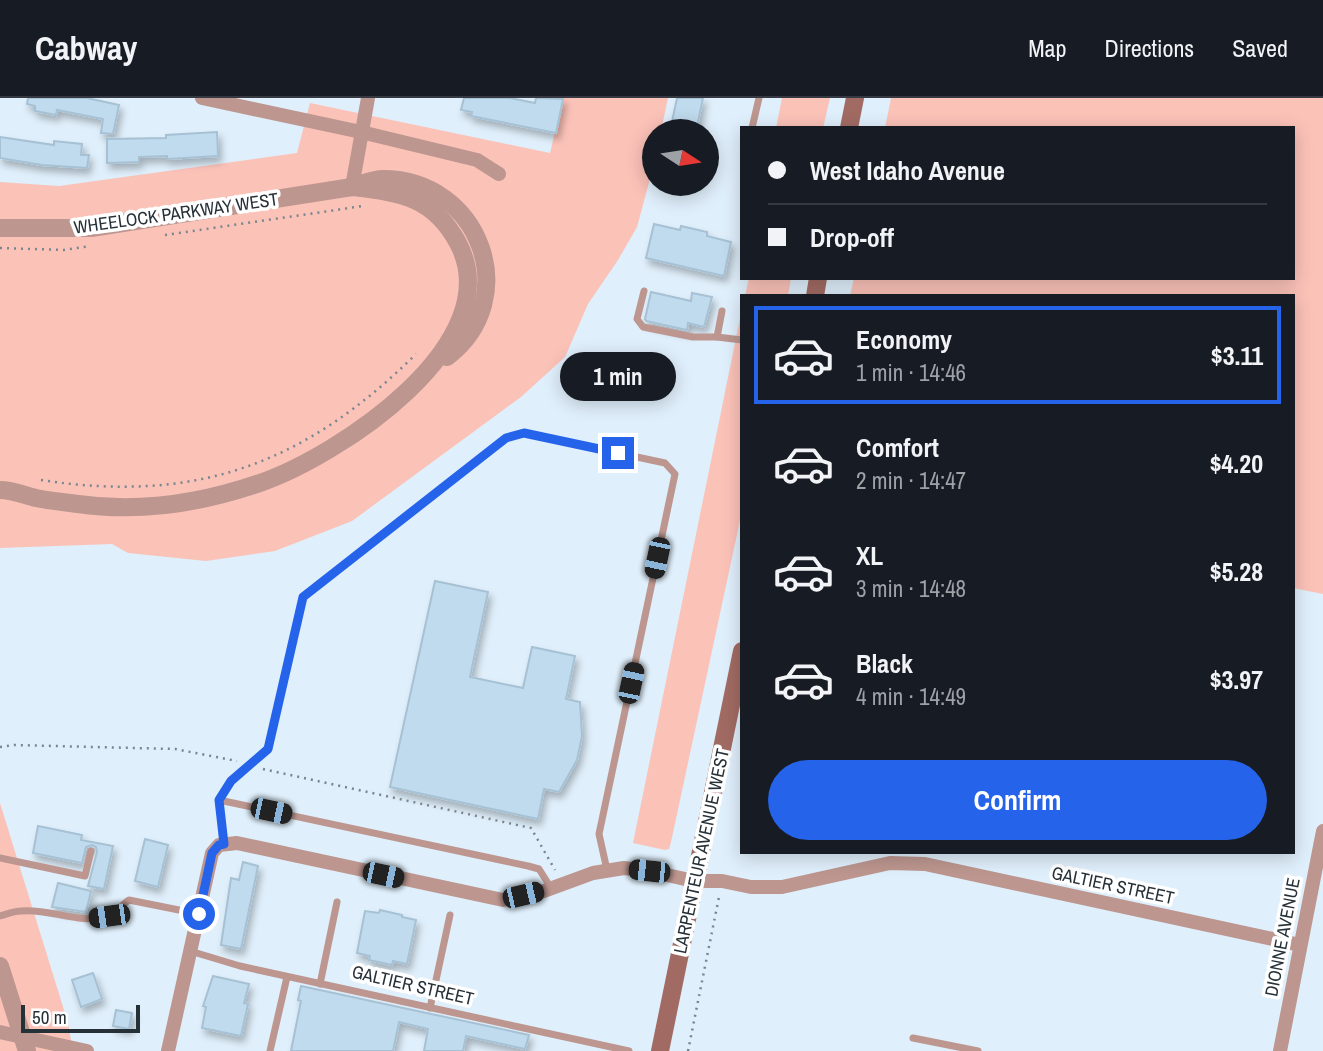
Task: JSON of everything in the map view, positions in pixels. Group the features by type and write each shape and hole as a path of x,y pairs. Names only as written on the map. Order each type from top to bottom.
{"main road":[{"path":"849,126 855,98"},
{"name":"LARPENTEUR AVENUE WEST","path":"660,1051 740,661"}],"street":[{"path":"202,98 477,160 499,174"},
{"path":"352,187 368,98"},
{"name":"WHEELOCK PARKWAY WEST","path":"0,228 91,228 352,187 404,195 430,209 443,220 464,255 468,277 466,305 459,325 435,364 388,407 340,444 304,464 262,482 204,501 142,507 80,505 0,490"},
{"name":"WHEELOCK PARKWAY WEST","path":"0,502 38,498"},
{"name":"DIONNE AVENUE","path":"1280,1051 1323,831"},
{"name":"GALTIER STREET","path":"222,844 237,843 503,900 607,870 624,868 694,881 722,881 751,887 782,887 890,863 925,864 1300,946"},
{"path":"168,1051 212,853 222,844"},
{"path":"0,966 25,1044"},
{"path":"0,1032 25,1044 87,1051"}],"lane":[{"path":"752,126 759,98"},
{"path":"644,291 637,319 639,325 693,337 740,340"},
{"path":"717,337 722,311"},
{"path":"222,844 219,800 231,781 268,749 303,597 506,438 524,433 665,463 675,474 598,834 607,870"},
{"path":"219,800 528,866 539,869 551,888"},
{"path":"0,858 85,876 91,850"},
{"path":"0,916 29,911 89,919 109,916 129,900 199,914"},
{"path":"320,984 337,902"},
{"path":"430,1009 450,915"},
{"name":"GALTIER STREET","path":"190,951 287,977 629,1051"},
{"path":"270,1051 287,977"},
{"path":"913,1038 978,1051"}],"path":[{"path":"185,233 375,206"},
{"path":"37,480 149,488 203,480 237,470 298,445 340,419 419,351"},
{"path":"0,747 14,745 175,749 235,761 530,828 555,870"},
{"path":"688,1051 719,897"}],"shaded area":[{"path":"563,98 668,98 664,119 642,119 642,196 645,196 637,227 588,304 565,357 521,397 352,521 275,551 206,561 128,553 112,544 0,548 0,182 59,186 297,153 310,103 550,153"},
{"path":"782,98 830,98 823,126 776,126"},
{"path":"891,98 1323,98 1323,594 1295,588 1295,294 850,294 854,280 1295,280 1295,126 885,126"},
{"path":"749,280 791,280 788,294 745,294"},
{"path":"740,319 740,520 669,849 633,843"},
{"path":"0,803 68,1023 73,1051 0,1051"}],"building":[{"path":"28,98 87,98 119,105 113,134 101,133 103,119 57,110 56,115 35,111 35,106 27,104"},
{"path":"464,98 510,98 535,103 536,98 563,99 556,133 471,116 472,112 461,110"},
{"path":"677,98 703,98 699,119 673,119"},
{"path":"217,132 218,156 167,159 167,156 139,157 139,162 107,163 107,139 166,138 166,135"},
{"path":"0,137 54,145 54,141 82,144 81,155 89,155 87,168 42,165 0,158"},
{"path":"654,224 707,232 707,236 731,242 724,276 646,258"},
{"path":"651,292 691,301 692,293 712,297 704,327 688,323 687,330 646,321"},
{"path":"435,581 488,592 470,677 523,688 532,647 575,656 566,699 580,702 582,736 577,760 559,792 544,789 538,819 390,787"},
{"path":"38,826 82,835 81,840 113,846 104,889 88,886 96,847 86,847 82,863 33,853"},
{"path":"145,839 168,845 158,887 135,881"},
{"path":"243,862 258,866 241,949 221,945 231,878 239,880"},
{"path":"58,883 91,891 86,912 52,907"},
{"path":"380,910 416,920 407,964 393,961 392,965 369,960 370,956 357,953 365,911 379,913"},
{"path":"93,973 102,999 81,1007 72,980"},
{"path":"213,976 249,984 241,1036 202,1028 206,1007 203,1006"},
{"path":"301,986 529,1035 525,1049 466,1036 463,1051 424,1051 428,1029 399,1022 393,1051 291,1051 301,1001 298,1000"},
{"path":"116,1010 132,1013 129,1029 113,1026"}],"route":[{"path":"199,914 212,853 219,845 224,844 219,800 231,781 268,749 303,597 506,438 524,433 618,453"}]}
